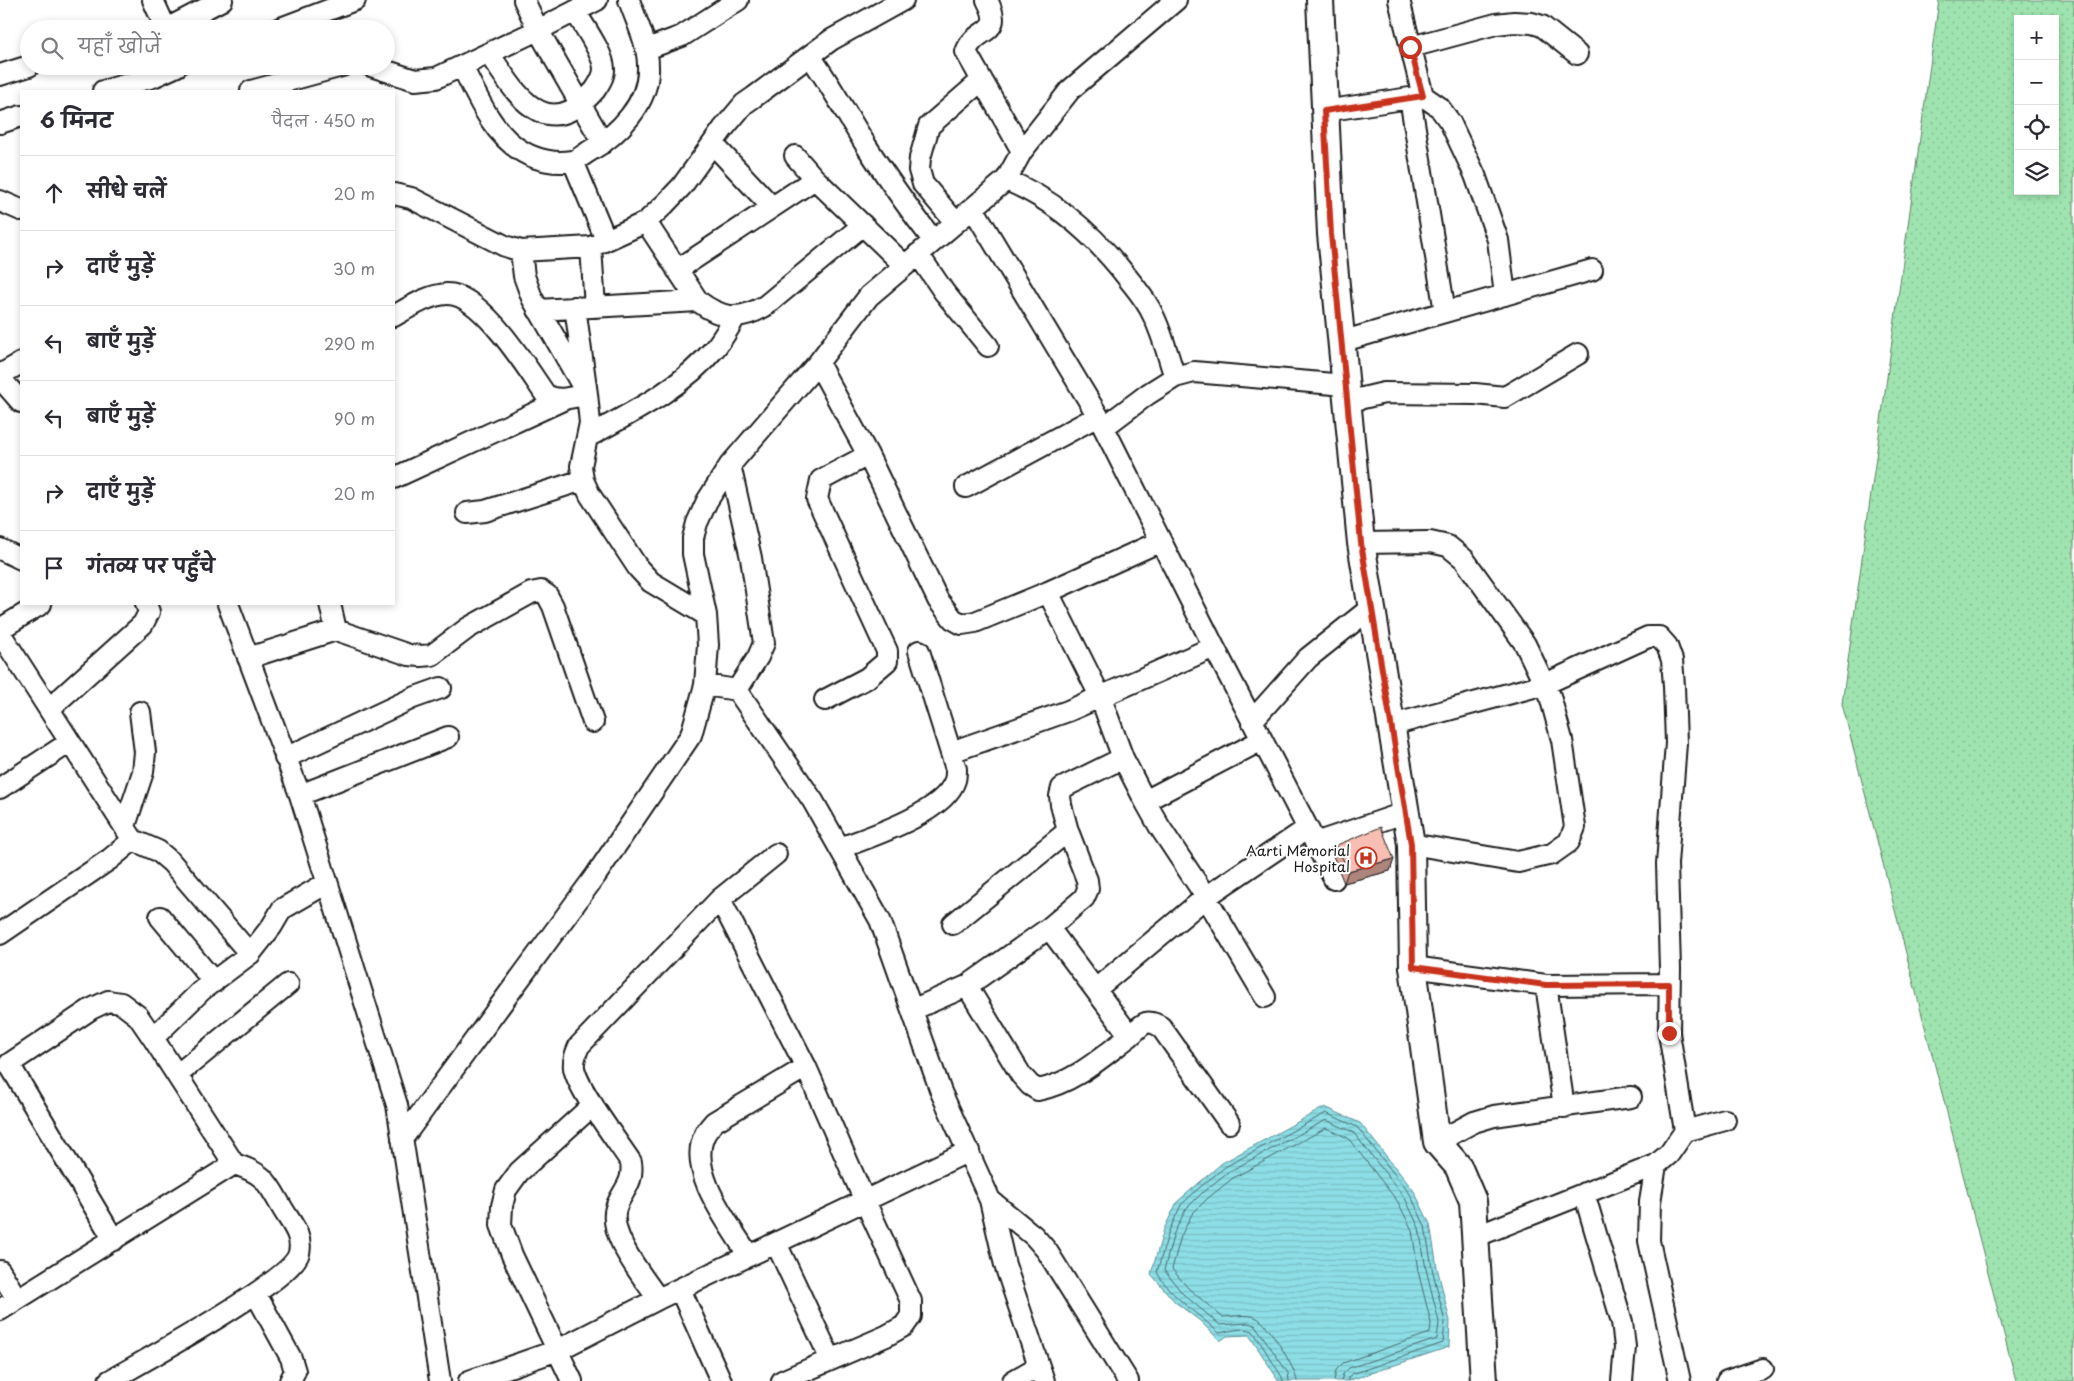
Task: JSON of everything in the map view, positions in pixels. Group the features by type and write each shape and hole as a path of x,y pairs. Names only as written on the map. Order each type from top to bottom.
{"street":[{"path":"153,0 161,20"},
{"path":"184,20 222,0"},
{"path":"302,20 355,0"},
{"path":"524,0 538,30 603,142"},
{"path":"395,73 415,80 436,78 489,54 597,0"},
{"path":"462,66 489,117 513,145 536,158 547,161 573,161 603,142 622,126 641,99 647,84 647,49 629,0"},
{"path":"647,49 682,36 738,0"},
{"path":"395,194 411,198 505,246 521,251 598,243 646,222 666,204 682,186 744,104 831,40 903,0"},
{"path":"987,0 993,12 994,20 991,26 969,44 966,52 1022,151"},
{"path":"402,1139 596,875 691,735 705,685 708,645 706,614 692,554 693,538 697,523 707,501 730,465 818,363 869,296 1006,180 1022,151 1070,90 1176,0"},
{"path":"1320,0 1331,234 1361,543 1407,812 1411,844 1413,967 1437,1142 1458,1166 1473,1200 1484,1381"},
{"path":"1398,0 1410,47 1445,312"},
{"path":"489,54 521,96 541,112 559,114 574,110 582,105 602,81 604,69 601,57 575,11"},
{"path":"1410,47 1496,24 1514,22 1532,23 1542,26 1577,54"},
{"path":"810,56 829,82 867,146 910,211 934,241"},
{"path":"0,75 20,69"},
{"path":"106,90 156,75"},
{"path":"255,90 309,75"},
{"path":"955,222 923,184 919,170 920,158 930,126 982,80"},
{"path":"1324,111 1417,97 1439,107 1450,122 1475,175 1498,240 1505,295"},
{"path":"0,123 20,116"},
{"path":"713,144 772,207"},
{"path":"795,156 863,225 911,260 944,292 988,346"},
{"path":"573,161 598,243 595,306"},
{"path":"677,270 815,178"},
{"path":"1006,180 1028,189 1052,205 1090,234 1107,251 1148,304 1175,377"},
{"path":"973,208 1101,422 1214,647 1334,879"},
{"path":"646,222 698,301 708,309 736,316 749,315 764,306 863,225"},
{"path":"521,251 524,276 532,298 587,394"},
{"path":"1340,342 1592,270"},
{"path":"395,315 423,300 438,295 450,294 466,300 491,320 545,394 551,398 566,399"},
{"path":"538,310 698,301"},
{"path":"575,307 590,410 589,436 582,455 582,480 638,568 650,582 706,614"},
{"path":"589,436 649,404 683,379 716,348 736,316"},
{"path":"966,487 1101,422 1175,377 1194,372 1345,393 1475,394 1505,397 1578,354"},
{"path":"818,363 868,455 938,600 952,619 962,624 975,622 1048,592 1161,541"},
{"path":"20,364 0,376 20,401"},
{"path":"395,478 566,399 587,394"},
{"path":"825,700 868,678 887,661 887,651 817,499 818,487 822,480 868,455"},
{"path":"730,465 751,558 764,643 758,657 737,690"},
{"path":"467,513 485,511 582,480"},
{"path":"1361,543 1430,542 1448,546 1464,559 1481,580 1525,644 1550,696 1562,740 1575,827 1568,842 1552,854 1518,862 1411,844"},
{"path":"0,549 20,559"},
{"path":"248,658 336,630 409,655 432,655 468,628 531,594 541,591 547,595 553,606 593,722"},
{"path":"1048,592 1100,696 1123,758 1145,801 1206,897 1265,998"},
{"path":"39,605 0,631 129,833 158,851 170,862 250,954"},
{"path":"49,709 143,624 149,612 146,605"},
{"path":"228,605 300,795 397,1105 440,1381"},
{"path":"330,605 336,630"},
{"path":"1252,721 1308,658 1372,607"},
{"path":"1392,725 1545,684 1648,637 1659,637 1667,646 1672,660 1676,743 1667,864 1669,1033 1685,1131"},
{"path":"951,752 1068,711 1214,647"},
{"path":"840,848 908,822 944,797 955,781 956,768 919,651"},
{"path":"705,685 737,690 813,801 880,920 941,1092 990,1200 1005,1265 1042,1374 1013,1381"},
{"path":"285,758 413,698 441,688"},
{"path":"0,934 110,859 129,833 143,772 145,752 140,712"},
{"path":"300,795 448,737"},
{"path":"1145,801 1262,740"},
{"path":"0,788 70,742"},
{"path":"912,1010 967,986 1049,928 1074,909 1084,898 1088,889 1087,880 1060,805 1062,788 1123,758"},
{"path":"1096,990 1206,897 1312,836 1407,812"},
{"path":"953,924 1068,831"},
{"path":"658,1299 616,1232 616,1207 633,1175 632,1162 581,1086 574,1069 574,1057 579,1046 720,899 776,854"},
{"path":"154,1038 202,990 250,954 272,926 282,909 327,883"},
{"path":"720,899 806,1067 864,1200 911,1301 910,1316 904,1326 782,1381"},
{"path":"160,917 214,982"},
{"path":"1049,928 1130,1036"},
{"path":"1413,967 1546,985 1669,984"},
{"path":"177,1075 288,984"},
{"path":"1546,985 1564,1107"},
{"path":"967,986 1021,1075 1030,1085 1038,1090 1063,1083 1070,1079 1130,1036 1146,1022 1154,1022 1161,1027 1229,1123"},
{"path":"109,1381 256,1294 290,1268 300,1254 299,1236 267,1182 254,1170 234,1164 138,1016 121,1003 108,1002 91,1009 4,1057 114,1240"},
{"path":"749,1256 705,1182 700,1167 704,1135 714,1122 806,1067"},
{"path":"1437,1142 1474,1122 1494,1116 1631,1097"},
{"path":"572,1381 512,1255 501,1225 502,1206 506,1190 519,1172 593,1105"},
{"path":"1476,1236 1656,1166 1669,1154 1685,1131 1725,1120"},
{"path":"469,1381 558,1350 680,1288 969,1151"},
{"path":"0,1310 234,1164"},
{"path":"1656,1166 1650,1202 1649,1242 1680,1381"},
{"path":"1584,1193 1622,1322 1624,1347 1622,1381"},
{"path":"990,1200 1034,1236 1047,1251 1128,1381"},
{"path":"776,1243 830,1360"},
{"path":"0,1271 17,1299"},
{"path":"680,1288 721,1381"},
{"path":"256,1294 291,1358 295,1371 290,1381"},
{"path":"1727,1381 1763,1369"}],"green space":[{"path":"1939,0 2074,0 2074,1381 2016,1381 1842,704"}],"water":[{"path":"1325,1107 1360,1123 1414,1191 1430,1224 1437,1267 1450,1321 1449,1347 1347,1381 1279,1381 1249,1335 1227,1336 1220,1341 1200,1321 1175,1302 1151,1274 1164,1229 1177,1202 1222,1163"}],"building":[{"path":"1381,827 1394,859 1348,871 1337,845"}],"place":[{"name":"Aarti Memorial Hospital","path":"1366,858"}],"route":[{"path":"1410,47 1423,96 1324,111 1331,234 1361,543 1411,844 1413,967 1546,985 1669,984 1669,1033"}]}
